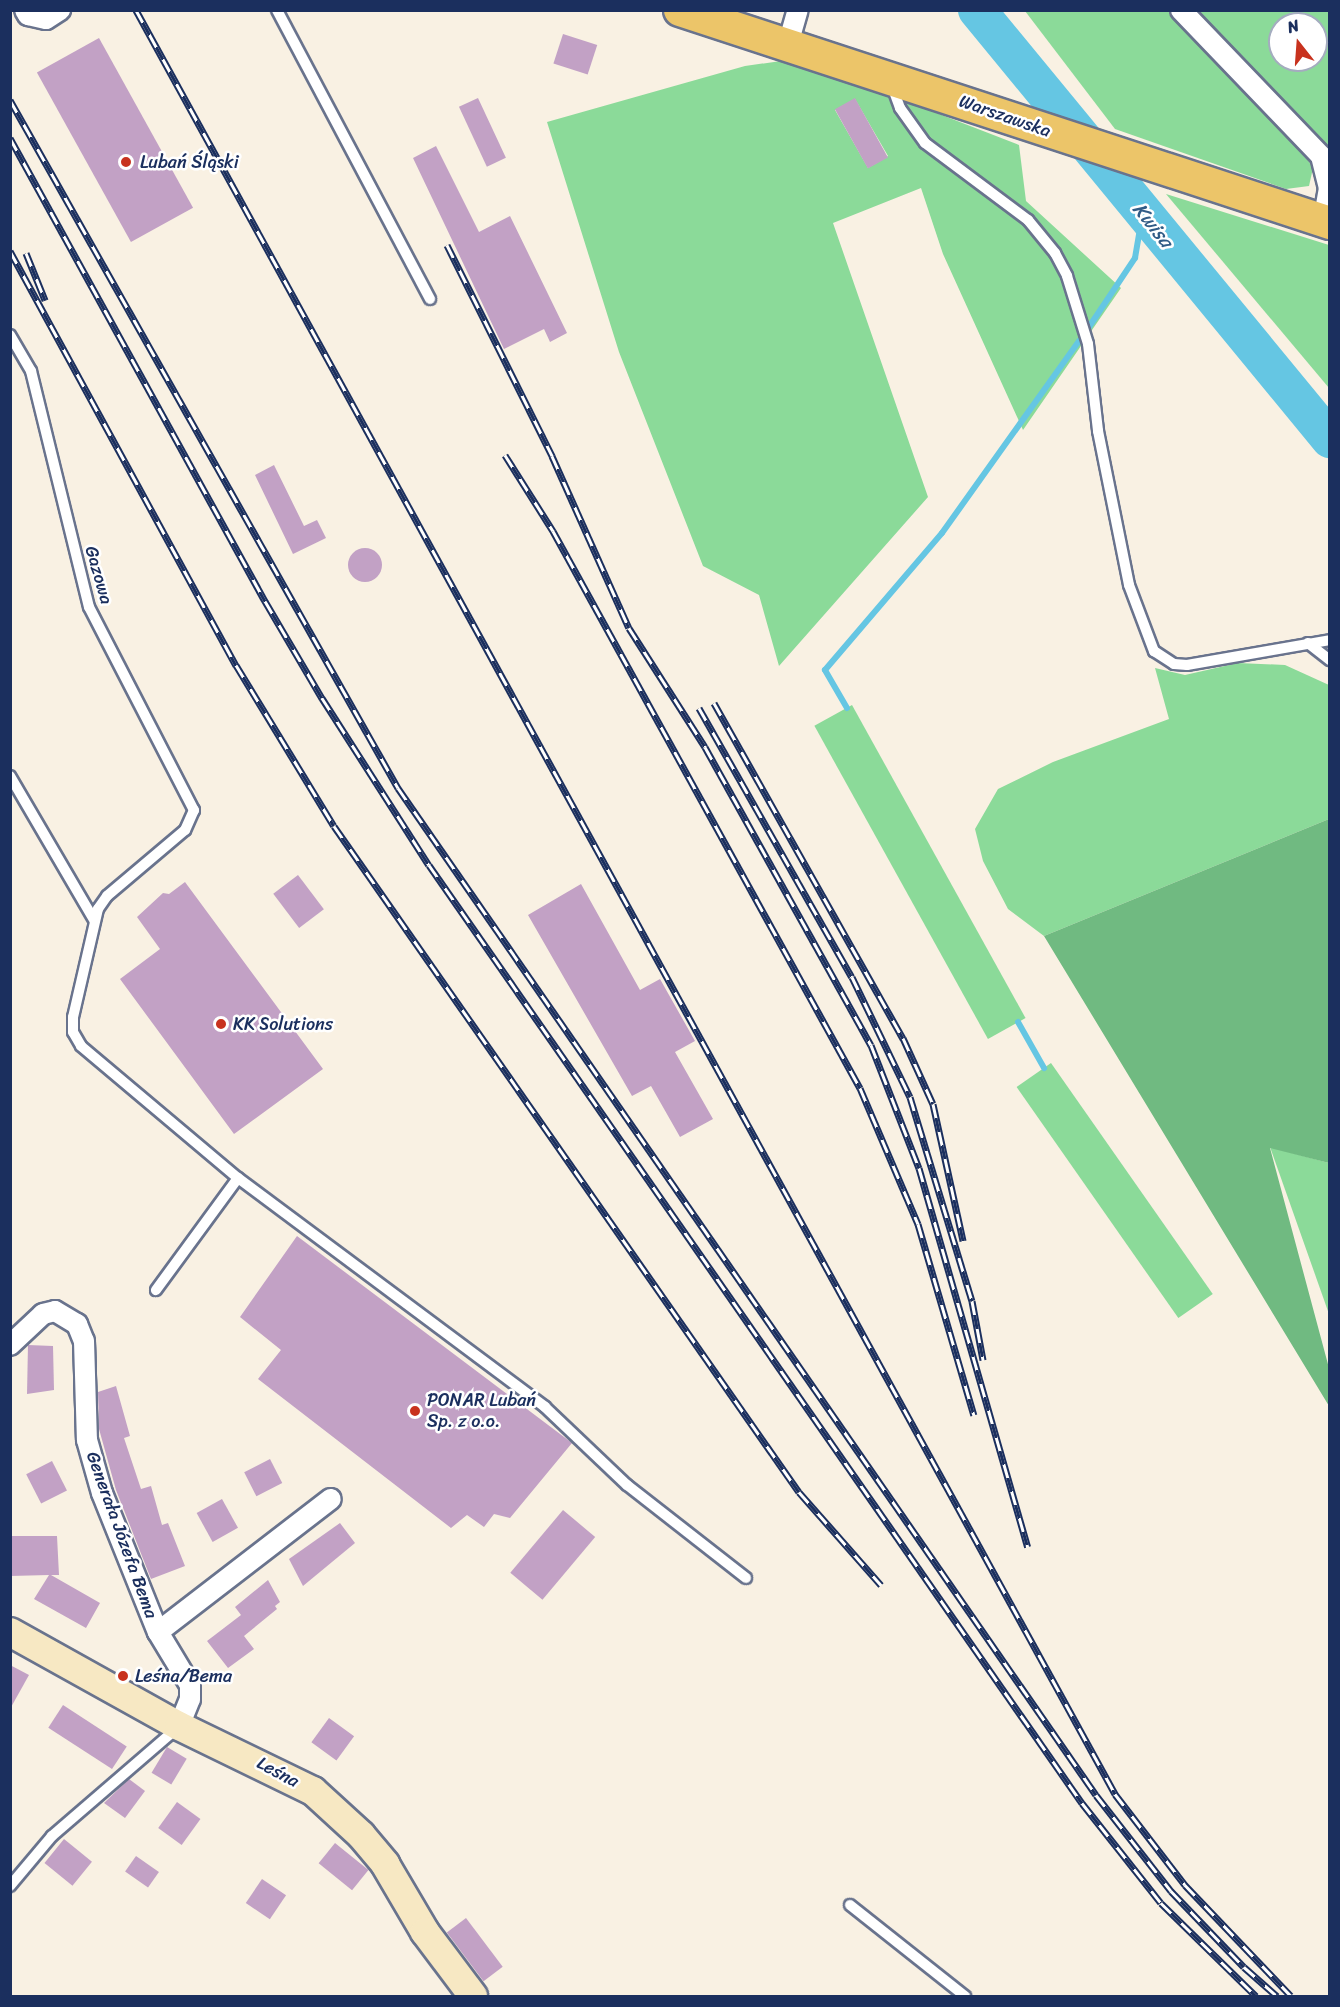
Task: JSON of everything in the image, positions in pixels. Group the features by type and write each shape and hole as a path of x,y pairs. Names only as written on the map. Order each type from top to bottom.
{"main road":[{"name":"Warszawska","path":"680,10 1317,219"},
{"name":"Leśna","path":"10,1632 179,1726 286,1774 337,1812 385,1864 425,1932 473,1996"}],"street":[{"path":"25,10 28,15 46,19 60,10"},
{"path":"788,44 798,10"},
{"path":"1181,10 1322,156 1329,188 1317,219"},
{"name":"Generała Józefa Bema","path":"10,1345 43,1314 55,1311 77,1324 84,1341 87,1440 102,1492 158,1632 189,1685 190,1699 179,1726"},
{"path":"158,1632 331,1499"}],"lane":[{"path":"277,10 430,299"},
{"path":"896,79 900,108 925,142 1028,220 1055,253 1067,276 1088,344 1098,431 1129,585 1154,651 1174,664 1187,665 1329,640"},
{"name":"Gazowa","path":"10,334 31,371 89,607 194,810 185,830 107,896 94,920"},
{"path":"1308,643 1329,660"},
{"path":"10,776 94,920 73,1017 76,1039 238,1178 546,1407 627,1485 747,1578"},
{"path":"156,1290 238,1178"},
{"path":"10,1886 51,1836 107,1790 165,1734 179,1726"},
{"path":"850,1905 965,1996"}],"green space":[{"path":"1025,11 1168,11 1295,139 1313,168 1309,186 1286,189 1115,129"},
{"path":"1195,11 1329,11 1329,148"},
{"path":"781,61 859,83 1019,145 1026,201 1121,288 1023,430 943,254 921,188 833,223 928,497 779,666 759,595 703,566 619,352 547,122 745,66","holes":["855,99 888,156 868,168 835,110"]},
{"path":"1166,194 1329,245 1329,388"},
{"path":"1238,663 1285,665 1329,685 1329,819 1044,936 1008,909 983,861 975,829 998,789 1053,762 1169,719 1155,668 1185,675"},
{"path":"852,705 1026,1018 988,1039 814,726"},
{"path":"1329,819 1329,1163 1270,1148 1329,1368 1329,1406 1044,936"},
{"path":"1051,1063 1213,1294 1178,1318 1017,1087"},
{"path":"1270,1147 1329,1163 1329,1314"}],"building":[{"path":"563,34 597,45 588,75 553,63"},
{"path":"99,38 193,208 131,242 37,72"},
{"path":"478,98 506,158 487,167 459,107"},
{"path":"855,98 888,157 868,169 835,109"},
{"path":"436,146 479,232 510,216 567,333 550,342 544,329 504,349 413,158"},
{"path":"274,465 304,526 317,520 326,538 293,554 255,475"},
{"path":"365,548 377,553 382,565 377,577 365,582 353,577 348,565 353,553"},
{"path":"298,875 324,909 299,928 273,894"},
{"name":"KK Solutions","path":"185,882 323,1069 234,1134 120,979 160,949 137,917 163,893 169,894"},
{"path":"581,884 640,990 660,979 695,1041 675,1052 713,1119 680,1137 651,1086 632,1096 528,915"},
{"name":"PONAR Lubań Sp. z o.o.","path":"297,1236 572,1443 510,1518 494,1514 484,1527 467,1515 451,1528 258,1379 281,1350 240,1317"},
{"path":"28,1345 53,1346 54,1390 27,1394"},
{"path":"116,1386 130,1436 124,1438 141,1489 151,1486 162,1525 168,1523 185,1566 151,1579 116,1490 99,1429 98,1392"},
{"path":"270,1459 282,1483 256,1496 244,1472"},
{"path":"52,1461 67,1490 41,1504 26,1474"},
{"path":"222,1499 238,1528 213,1542 197,1513"},
{"path":"563,1510 595,1537 542,1600 510,1573"},
{"path":"340,1523 355,1543 303,1586 289,1559"},
{"path":"10,1536 57,1536 59,1575 51,1575 100,1603 86,1628 34,1599 49,1575 10,1576"},
{"path":"268,1580 280,1602 275,1606 277,1609 244,1636 254,1649 228,1668 207,1641 241,1615 235,1607"},
{"path":"10,1665 29,1675 10,1709"},
{"path":"63,1705 127,1746 112,1769 48,1728"},
{"path":"329,1718 354,1736 336,1760 311,1742"},
{"path":"167,1747 187,1759 171,1785 152,1773"},
{"path":"129,1779 145,1791 125,1818 104,1803"},
{"path":"177,1802 200,1819 182,1845 158,1828"},
{"path":"64,1839 92,1862 72,1886 44,1863"},
{"path":"335,1843 368,1870 352,1890 319,1863"},
{"path":"136,1856 159,1872 148,1888 125,1872"},
{"path":"262,1879 286,1895 270,1919 246,1903"},
{"path":"466,1918 503,1967 484,1981 447,1932"}],"waterway":[{"name":"Kwisa","path":"977,10 1330,439"},
{"path":"1089,327 1135,258 1143,211"},
{"path":"847,708 825,670 942,533 1079,341"},
{"path":"1018,1022 1044,1068"}],"railway":[{"path":"136,10 1115,1794 1185,1885 1291,1996"},
{"path":"10,100 398,788 1096,1795 1171,1891 1244,1967 1277,1996"},
{"path":"10,138 265,601 322,698 429,865 1082,1803 1161,1903 1256,1996"},
{"path":"447,245 552,456 629,628 705,747 871,1045 919,1168 1028,1547"},
{"path":"10,251 236,665 334,826 799,1492 881,1585"},
{"path":"26,253 45,300"},
{"path":"505,455 553,531 860,1088 918,1224 974,1415"},
{"path":"714,703 903,1038 933,1104 963,1241"},
{"path":"699,708 852,977 910,1097 972,1301 983,1360"}],"place":[{"name":"Lubań Śląski","path":"126,162"},
{"name":"KK Solutions","path":"221,1024"},
{"name":"PONAR Lubań Sp. z o.o.","path":"415,1411"},
{"name":"Leśna/Bema","path":"123,1676"}]}
